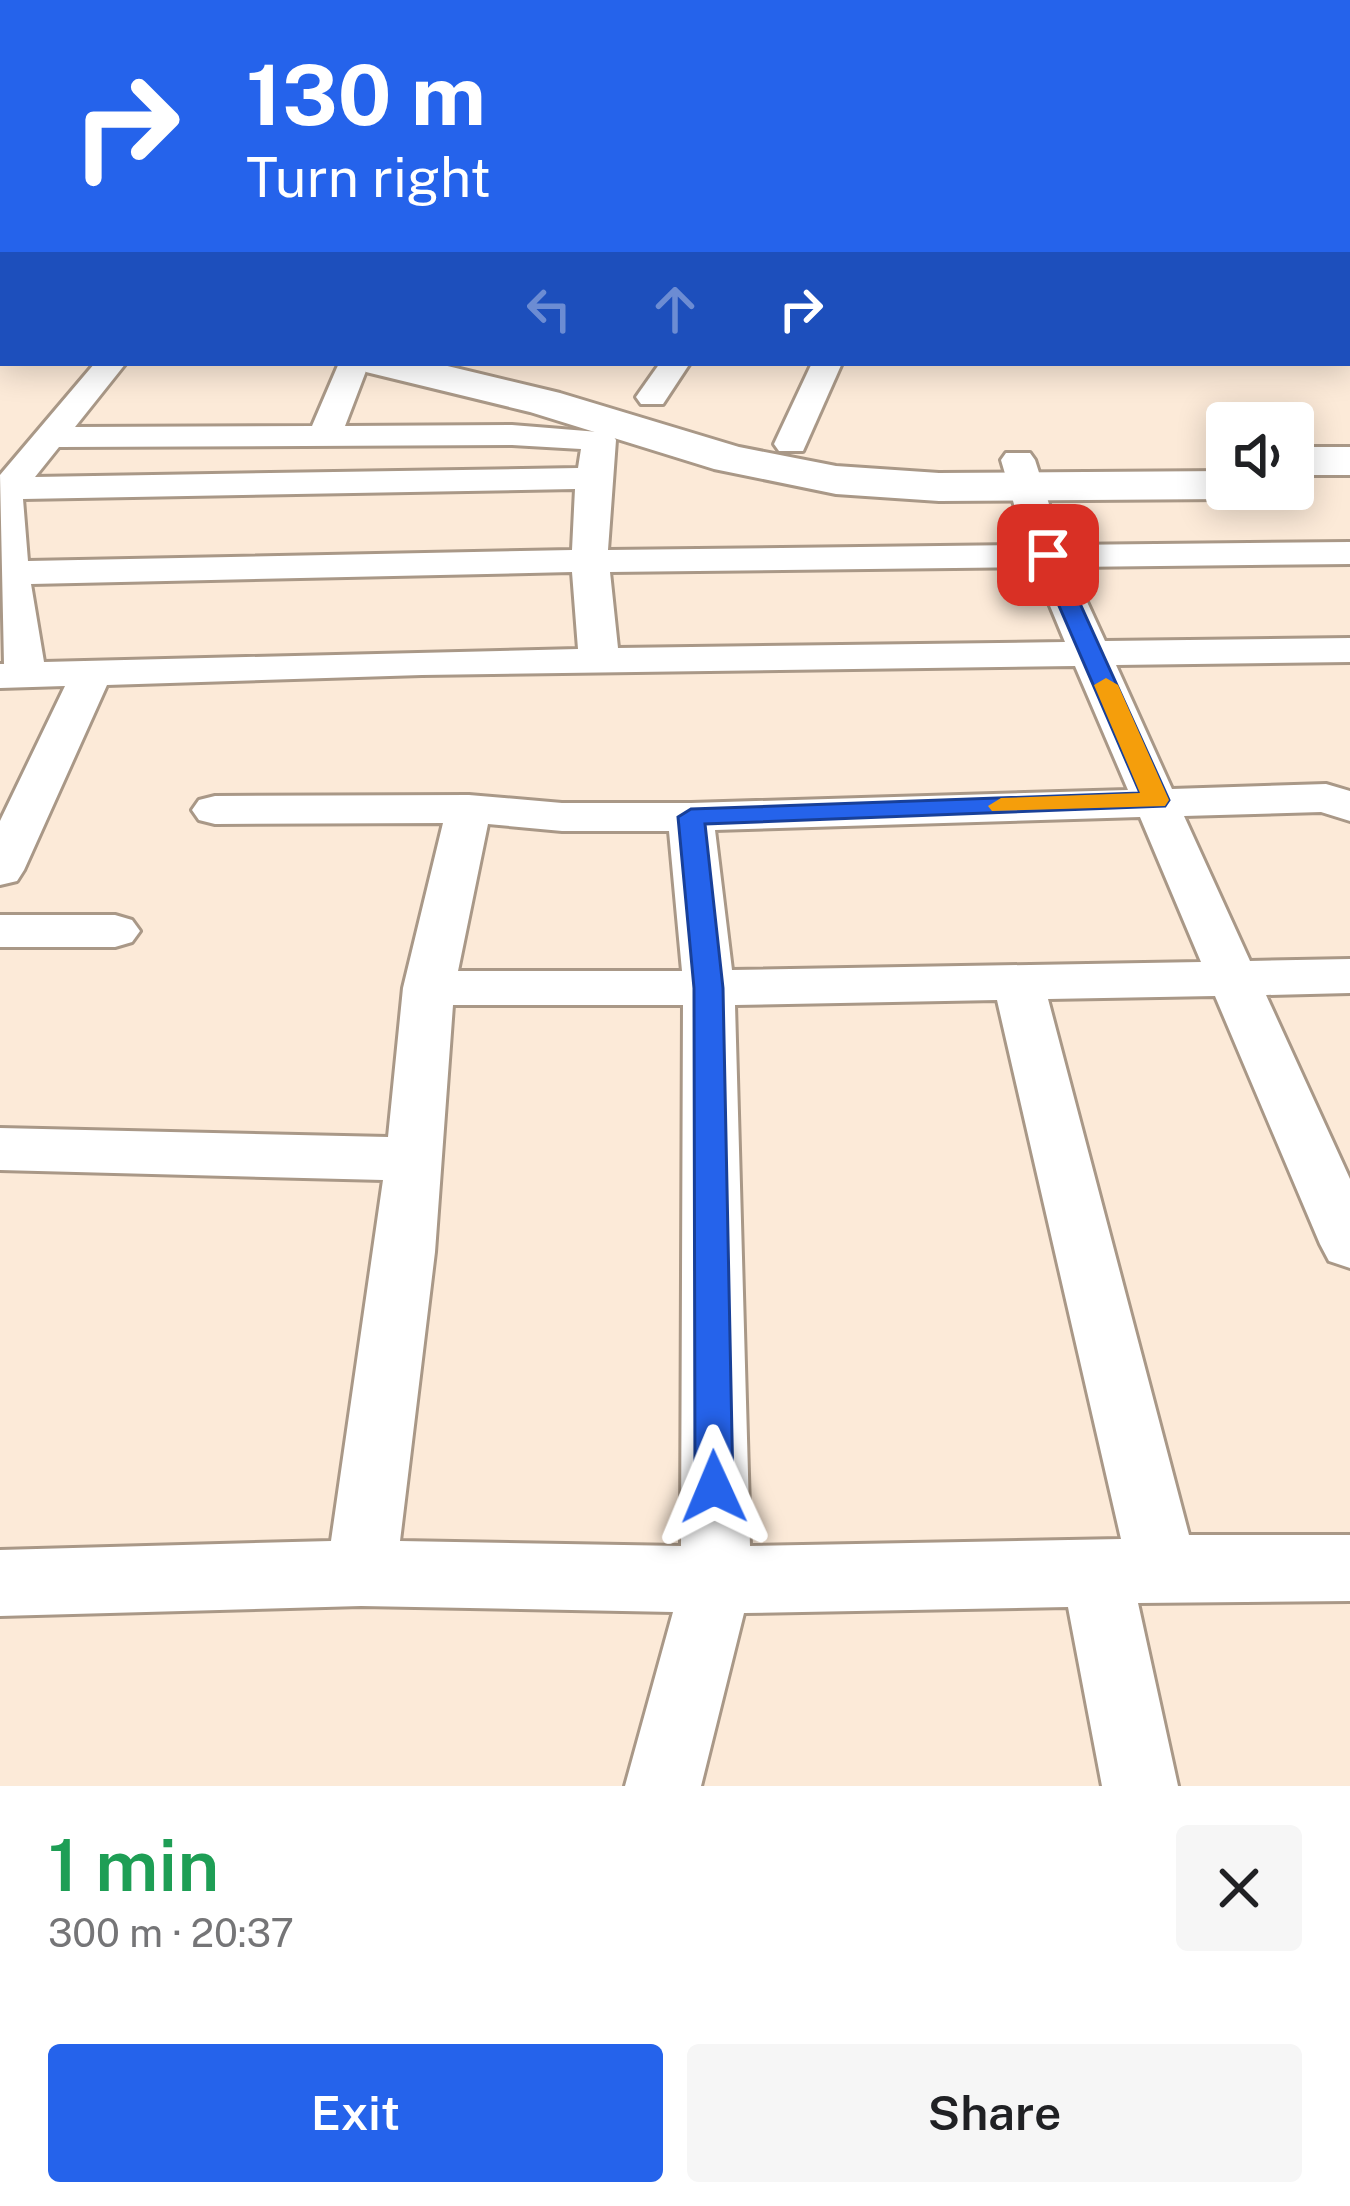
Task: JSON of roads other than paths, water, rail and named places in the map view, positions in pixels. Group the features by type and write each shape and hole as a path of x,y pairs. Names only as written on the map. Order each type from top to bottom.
{"main road":[{"path":"397,366 790,444 1021,472 1206,483"},
{"path":"542,366 731,459 836,480 939,487 1021,472 1206,461"},
{"path":"1314,461 1350,461"},
{"path":"1314,484 1350,484"}],"street":[{"path":"108,366 3,491 13,675 262,666 1350,650"},
{"path":"325,434 353,366"},
{"path":"790,444 826,366"},
{"path":"11,436 512,435 636,410"},
{"path":"600,662 586,561 590,478 636,410"},
{"path":"1021,472 1048,555 1350,1244"},
{"path":"3,491 52,485 590,478"},
{"path":"10,573 586,561 1350,554"},
{"path":"0,870 92,674"},
{"path":"215,810 469,809 512,815 691,817 1326,798 1350,807"},
{"path":"361,1573 414,1159 429,988 469,809"},
{"path":"663,1786 680,1736 716,1580 709,988 691,817"},
{"path":"0,931 115,931"},
{"path":"429,988 1018,984 1350,976"},
{"path":"1018,984 1130,1571 1140,1786"},
{"path":"0,1149 414,1159"},
{"path":"0,1583 361,1573 716,1580 1350,1568"}]}
